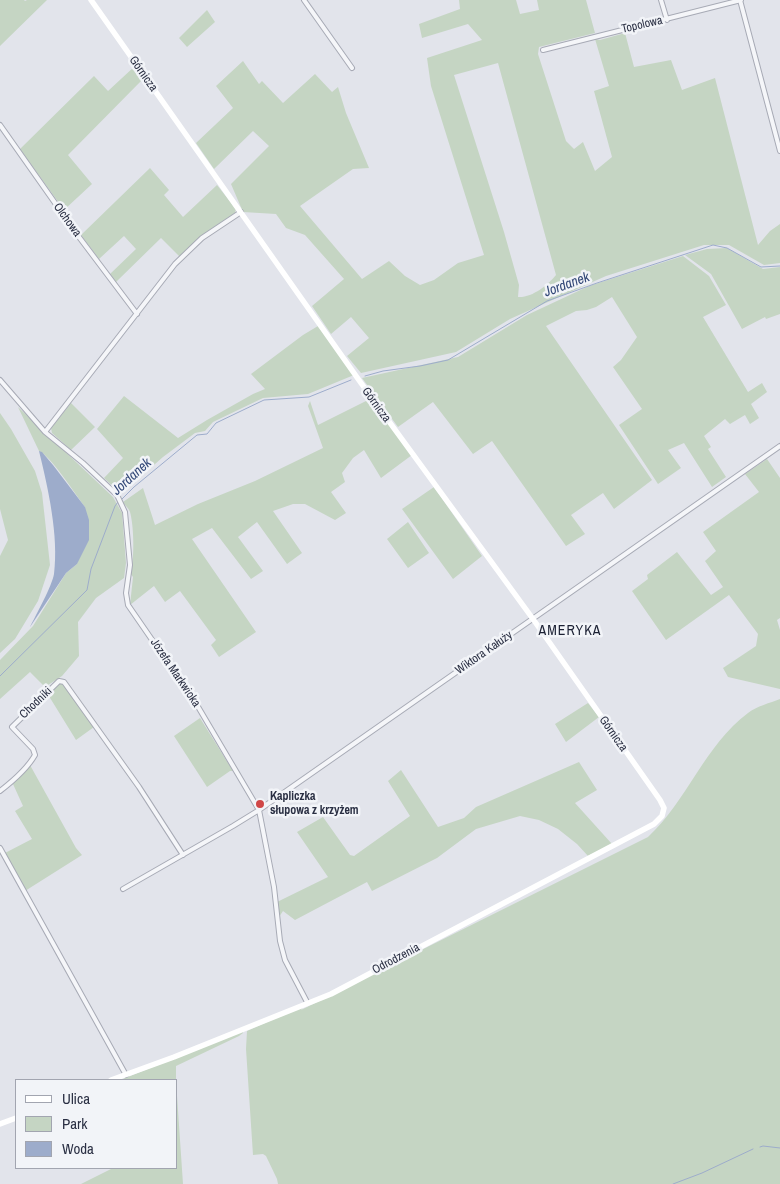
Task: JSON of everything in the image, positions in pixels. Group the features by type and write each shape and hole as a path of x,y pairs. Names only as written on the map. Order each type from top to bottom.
{"street":[{"name":"Górnicza","path":"91,0 361,383 533,619 664,808"},
{"path":"304,0 352,68"},
{"path":"662,0 667,20"},
{"path":"740,0 780,152"},
{"name":"Topolowa","path":"543,50 740,0"},
{"name":"Olchowa","path":"0,125 137,314"},
{"path":"45,432 175,264 202,238 241,212"},
{"name":"Józefa Markwioka","path":"0,380 45,432 83,463 118,497 126,512 130,565 126,593 128,605 197,705 259,810 274,887 280,941 285,960 308,1002"},
{"name":"Wiktora Kałuży","path":"123,889 259,810 780,446"},
{"name":"Chodniki","path":"0,791 35,755 34,749 12,727 59,682 64,682 139,787 183,855"},
{"name":"Odrodzenia","path":"114,1079 331,994 638,832 659,820 664,808"},
{"path":"0,848 126,1075"},
{"path":"0,1124 15,1118"}],"green space":[{"path":"0,0 25,1 47,0 0,46"},
{"path":"459,0 516,0 520,14 539,10 537,0 586,0 595,33 539,47 538,54 566,141 574,149 583,142 595,171 612,157 594,91 609,86 595,39 600,40 625,33 634,67 671,60 682,90 715,78 758,245 770,231 780,224 780,263 764,265 729,245 704,245 606,276 510,319 456,352 361,373 347,356 369,338 351,317 331,334 312,306 344,279 305,235 286,228 276,214 243,212 231,184 269,146 253,131 214,169 196,143 233,108 216,86 243,61 259,84 262,81 283,103 315,74 332,92 338,87 346,113 369,168 353,169 300,206 362,279 389,261 405,276 420,285 434,280 458,263 484,255 431,86 427,58 482,40 468,24 422,38 419,24 460,9","holes":["498,63 556,275 539,290 529,295 518,297 519,285 504,232 454,75"]},
{"path":"207,10 215,22 187,47 179,38"},
{"path":"135,66 143,79 68,155 92,184 64,210 20,149 94,76 108,91"},
{"path":"150,168 169,190 164,195 183,217 217,185 236,209 235,213 205,233 180,257 161,238 116,282 110,274 136,249 124,236 99,259 81,235"},
{"path":"727,248 763,269 780,267 780,314 766,319 765,317 742,329 711,274 685,255 707,249"},
{"path":"683,256 709,276 726,305 703,317 748,392 762,383 767,392 751,404 759,418 750,424 745,415 730,424 725,419 704,436 711,447 708,449 726,477 712,487 684,443 668,450 681,468 658,484 619,425 642,409 613,367 621,360 637,337 612,297 596,307 576,311 546,326 652,480 614,509 603,493 571,515 585,534 566,546 492,441 473,454 433,402 398,427 362,378 458,357 527,315 589,286"},
{"path":"318,326 354,375 308,394 263,398 213,422 205,431 195,433 163,457 121,494 104,478 123,458 97,429 124,396 178,438 253,394 265,389 251,374"},
{"path":"370,399 412,455 381,478 364,450 353,458 342,473 345,482 331,492 346,513 335,520 305,504 293,504 273,511 302,553 287,564 257,522 238,537 263,571 251,579 212,528 192,539 256,632 219,657 211,645 216,640 180,591 165,602 154,586 130,605 133,577 130,573 133,560 133,534 130,512 123,502 143,488 155,525 198,504 255,481 323,448 308,406 310,401 318,425"},
{"path":"71,403 95,427 71,450 52,433 51,428"},
{"path":"18,407 113,497 122,513 126,563 124,578 96,598 78,622 79,656 62,676 45,687 30,672 0,699 0,660 33,626 66,573 77,564 85,507 56,467 39,451"},
{"path":"0,413 35,471 42,493 50,565 38,601 15,639 0,653 0,556 8,540 0,509"},
{"path":"767,459 780,478 780,618 777,620 780,630 780,689 728,677 723,668 756,646 758,634 729,595 666,640 632,591 648,579 647,575 677,552 711,595 723,587 705,561 716,551 703,532 759,492 745,474"},
{"path":"434,487 482,556 453,579 402,509"},
{"path":"408,522 429,553 408,568 387,539"},
{"path":"63,683 94,727 76,740 47,693"},
{"path":"780,699 780,1184 278,1184 266,1156 263,1154 253,1155 246,1049 247,1031 305,1005 301,1010 648,837 662,823 708,757 733,726 748,713"},
{"path":"588,703 599,717 566,742 555,724"},
{"path":"200,718 233,771 230,771 207,787 174,736"},
{"path":"579,762 597,790 575,803 612,844 588,856 577,844 558,829 539,820 520,816 476,829 437,858 372,891 367,882 295,920 283,911 279,917 277,902 328,877 297,832 323,817 350,855 354,856 410,816 388,781 401,770 438,827 464,818 476,807"},
{"path":"30,765 76,848 82,855 25,891 5,853 32,839 15,811 23,806 13,784"},
{"path":"243,1031 239,1036 176,1066 176,1079 123,1079"},
{"path":"178,1110 183,1184 81,1184 111,1169 178,1169"}],"water":[{"path":"39,451 53,465 85,507 89,520 89,540 77,564 66,573 30,627 53,579 55,559 52,512"}],"waterway":[{"name":"Jordanek","path":"365,376 383,371 448,360 547,301 713,245 727,248 761,267 780,266"},
{"name":"Jordanek","path":"121,500 197,435 207,434 216,423 264,400 309,397 351,380"},
{"name":"Jordanek","path":"0,676 87,590 91,569 118,502"},
{"path":"760,1147 780,1148"},
{"path":"673,1184 702,1173 753,1149"}],"place":[{"name":"Kapliczka słupowa z krzyżem","path":"260,804"}],"district":[{"name":"AMERYKA","path":"570,631"}]}
